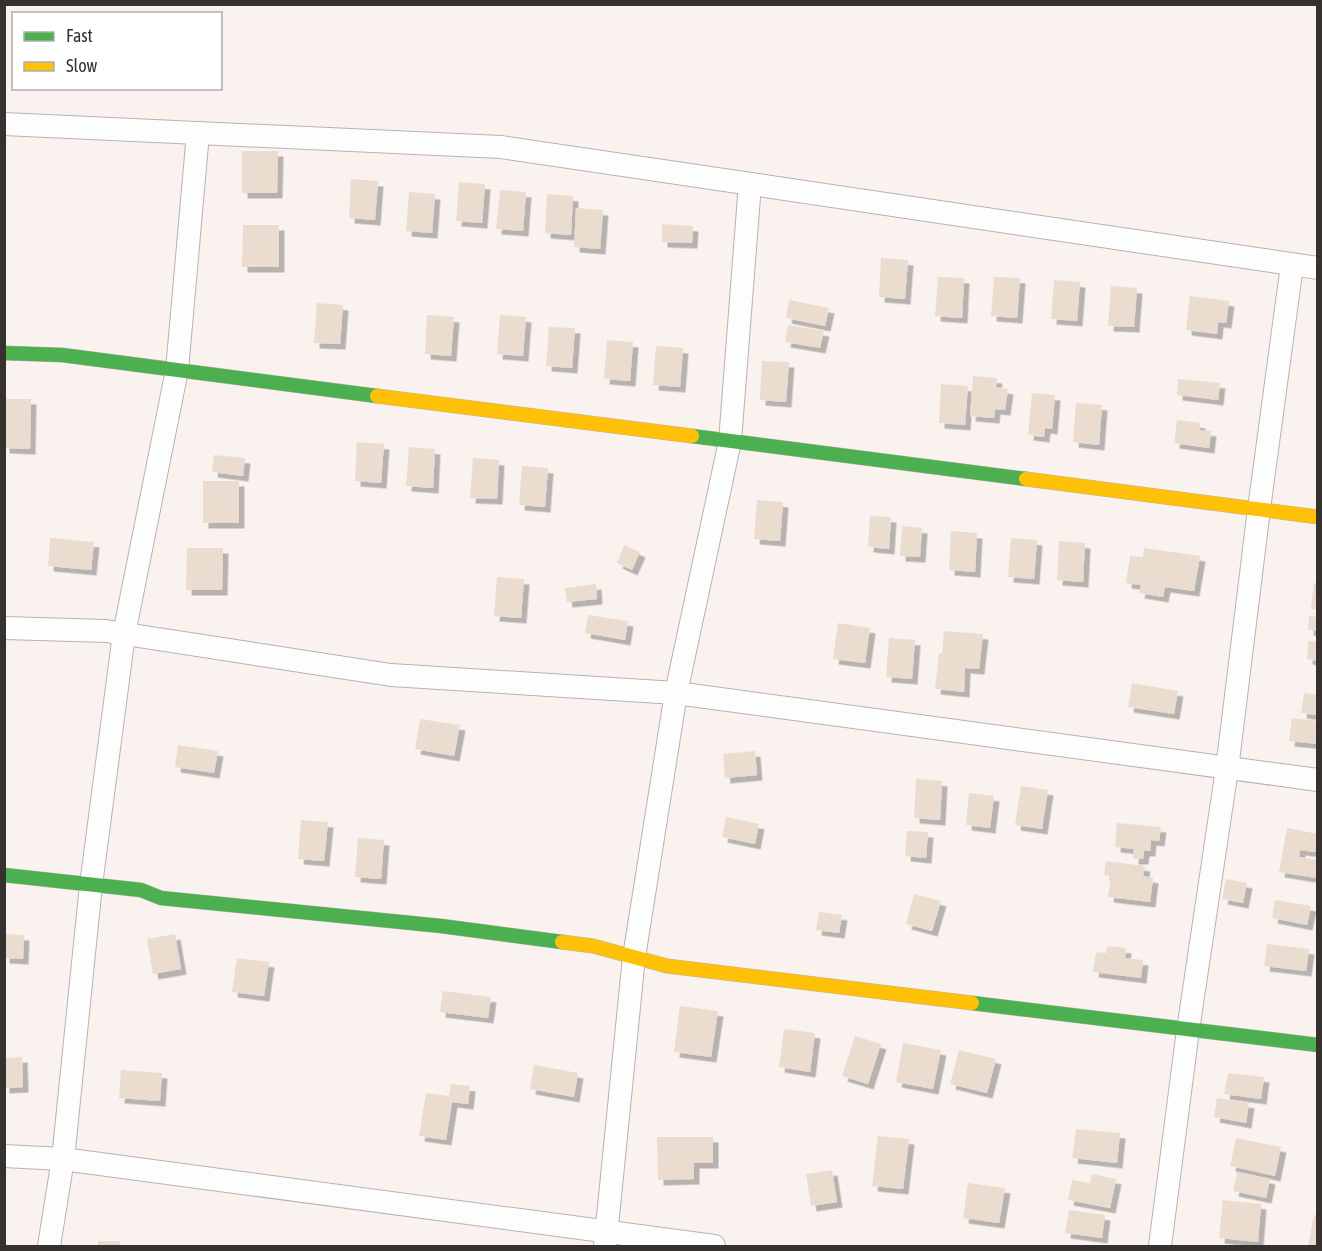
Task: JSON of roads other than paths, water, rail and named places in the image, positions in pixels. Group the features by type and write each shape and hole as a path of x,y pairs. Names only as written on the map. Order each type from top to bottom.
{"street":[{"path":"4,124 501,147 1317,268"},
{"path":"49,1246 63,1159 91,885 124,634 177,370 198,133"},
{"path":"606,1239 634,957 676,693 730,441 750,184"},
{"path":"1160,1246 1188,1030 1227,769 1292,265"},
{"path":"4,352 62,355 1317,517"},
{"path":"4,628 124,634 391,675 676,693 1317,780"},
{"path":"4,875 141,890 161,898 441,926 582,945 667,966 1317,1045"},
{"path":"4,1155 63,1159 606,1239 714,1246"}]}
